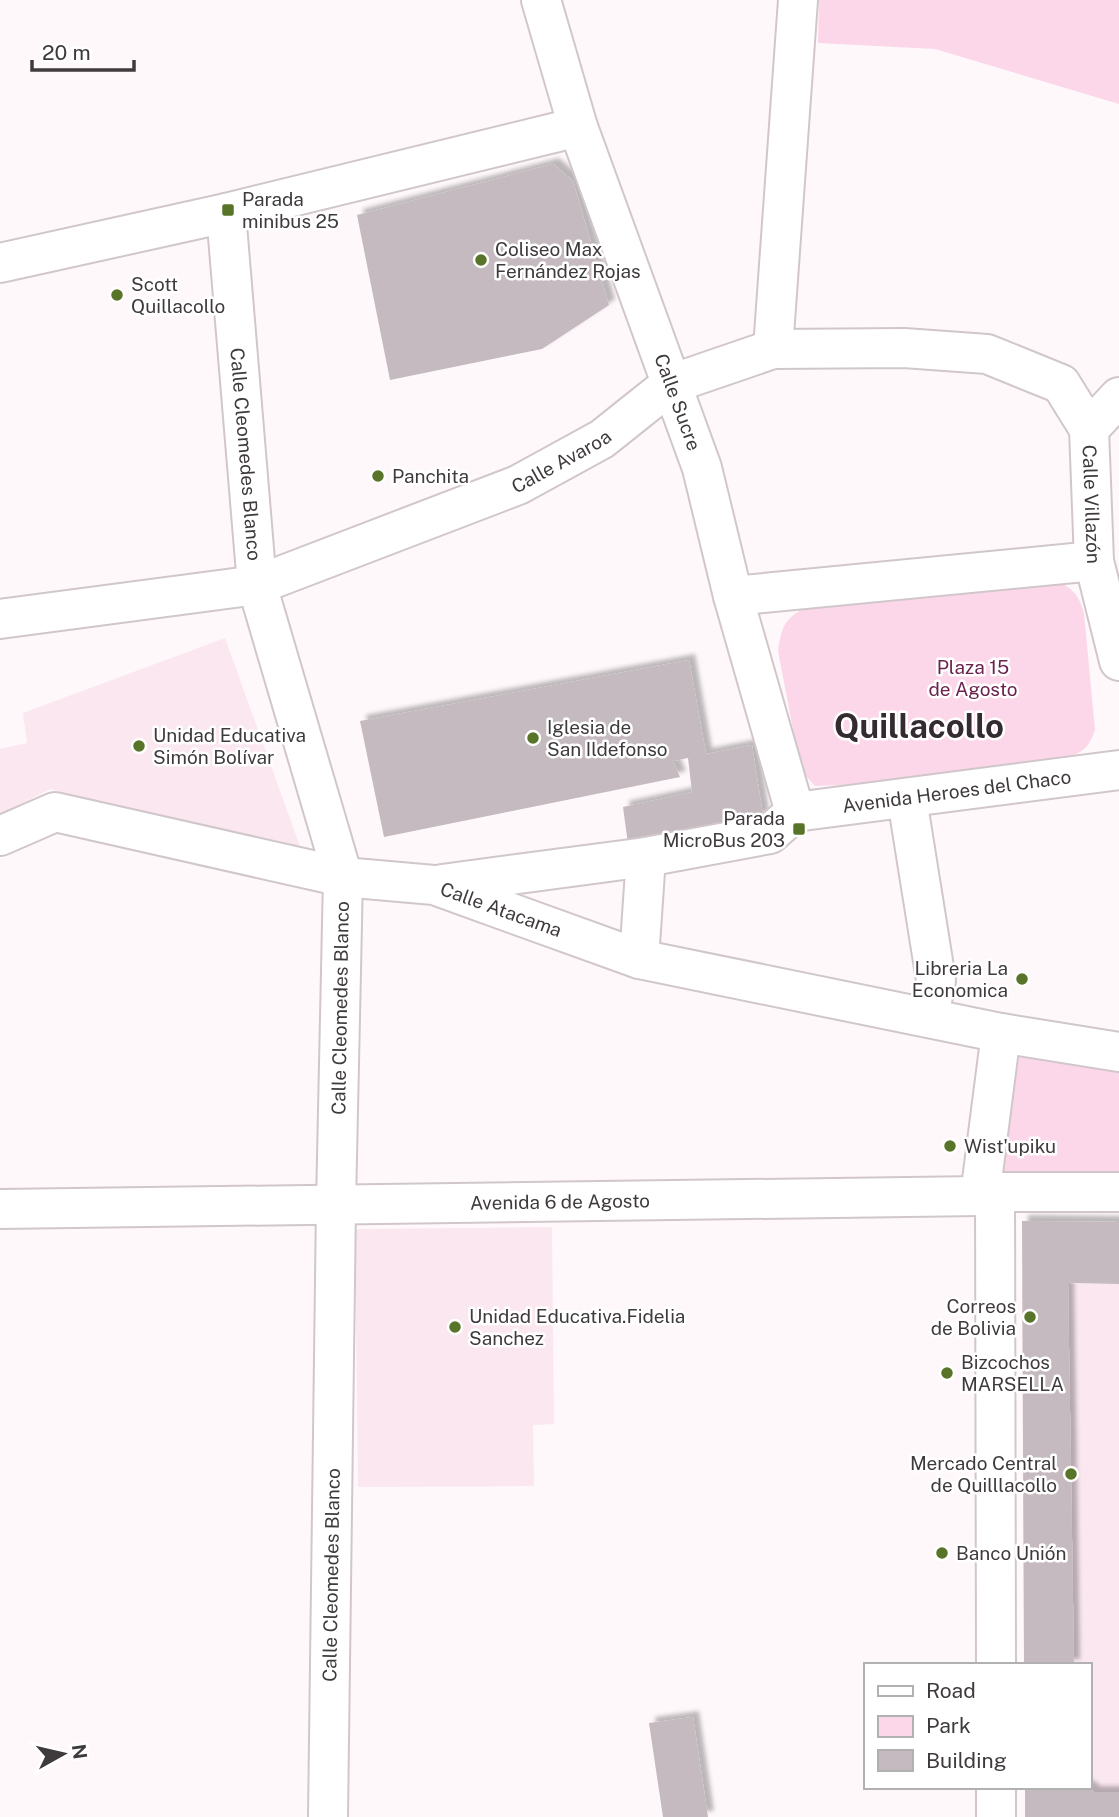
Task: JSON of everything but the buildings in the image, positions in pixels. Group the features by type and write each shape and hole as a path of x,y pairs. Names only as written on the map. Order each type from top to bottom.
{"street":[{"name":"Calle Sucre","path":"541,0 578,127 702,468 733,597 795,812"},
{"path":"773,349 799,0"},
{"path":"0,263 226,213 578,127"},
{"name":"Calle Cleomedes Blanco","path":"226,213 257,585 343,877 328,1817"},
{"name":"Calle Avaroa","path":"0,619 257,585 519,485 602,439 671,384 773,349 904,348 987,354 1061,384 1089,429"},
{"path":"1089,429 1119,397"},
{"name":"Calle Villazón","path":"1089,429 1094,561 1119,661"},
{"path":"733,597 1094,561"},
{"name":"Avenida Heroes del Chaco","path":"795,812 1119,771"},
{"path":"907,799 936,980 929,1017"},
{"name":"Calle Atacama","path":"0,836 55,812 343,877 434,885 639,959 1002,1033 1119,1052"},
{"path":"434,885 646,857 770,834 795,812"},
{"path":"639,959 646,857"},
{"path":"996,1663 988,1194 1002,1033"},
{"name":"Avenida 6 de Agosto","path":"0,1209 1119,1192"},
{"path":"996,1789 996,1817"}],"shaded area":[{"name":"Unidad Educativa Simón Bolívar","path":"225,638 302,852 50,789 0,815 0,749 27,743 23,713"},
{"name":"Unidad Educativa.Fidelia Sanchez","path":"552,1227 554,1424 533,1425 534,1486 358,1487 355,1229"},
{"name":"Mercado Central de Quilllacollo","path":"1022,1283 1119,1284 1119,1817 1025,1817 1025,1789 1091,1789 1091,1663 1024,1663"}],"green space":[{"path":"819,0 1119,0 1119,104 935,49 818,43"},
{"name":"Plaza 15 de Agosto","path":"1047,578 1072,590 1084,613 1095,730 1084,749 1064,759 843,785 815,786 801,771 778,651 783,628 794,614 808,606"},
{"path":"1005,1045 1119,1066 1119,1172 990,1173"}],"place":[{"name":"Parada minibus 25","path":"228,210"},
{"name":"Coliseo Max Fernández Rojas","path":"481,260"},
{"name":"Scott Quillacollo","path":"117,295"},
{"name":"Panchita","path":"378,476"},
{"name":"Iglesia de San Ildefonso","path":"533,738"},
{"name":"Unidad Educativa Simón Bolívar","path":"139,746"},
{"name":"Parada MicroBus 203","path":"799,829"},
{"name":"Libreria La Economica","path":"1022,979"},
{"name":"Wist'upiku","path":"950,1146"},
{"name":"Correos de Bolivia","path":"1030,1317"},
{"name":"Unidad Educativa.Fidelia Sanchez","path":"455,1327"},
{"name":"Bizcochos MARSELLA","path":"947,1373"},
{"name":"Mercado Central de Quilllacollo","path":"1071,1474"},
{"name":"Banco Unión","path":"942,1553"}],"district":[{"name":"Quillacollo","path":"919,726"}]}
